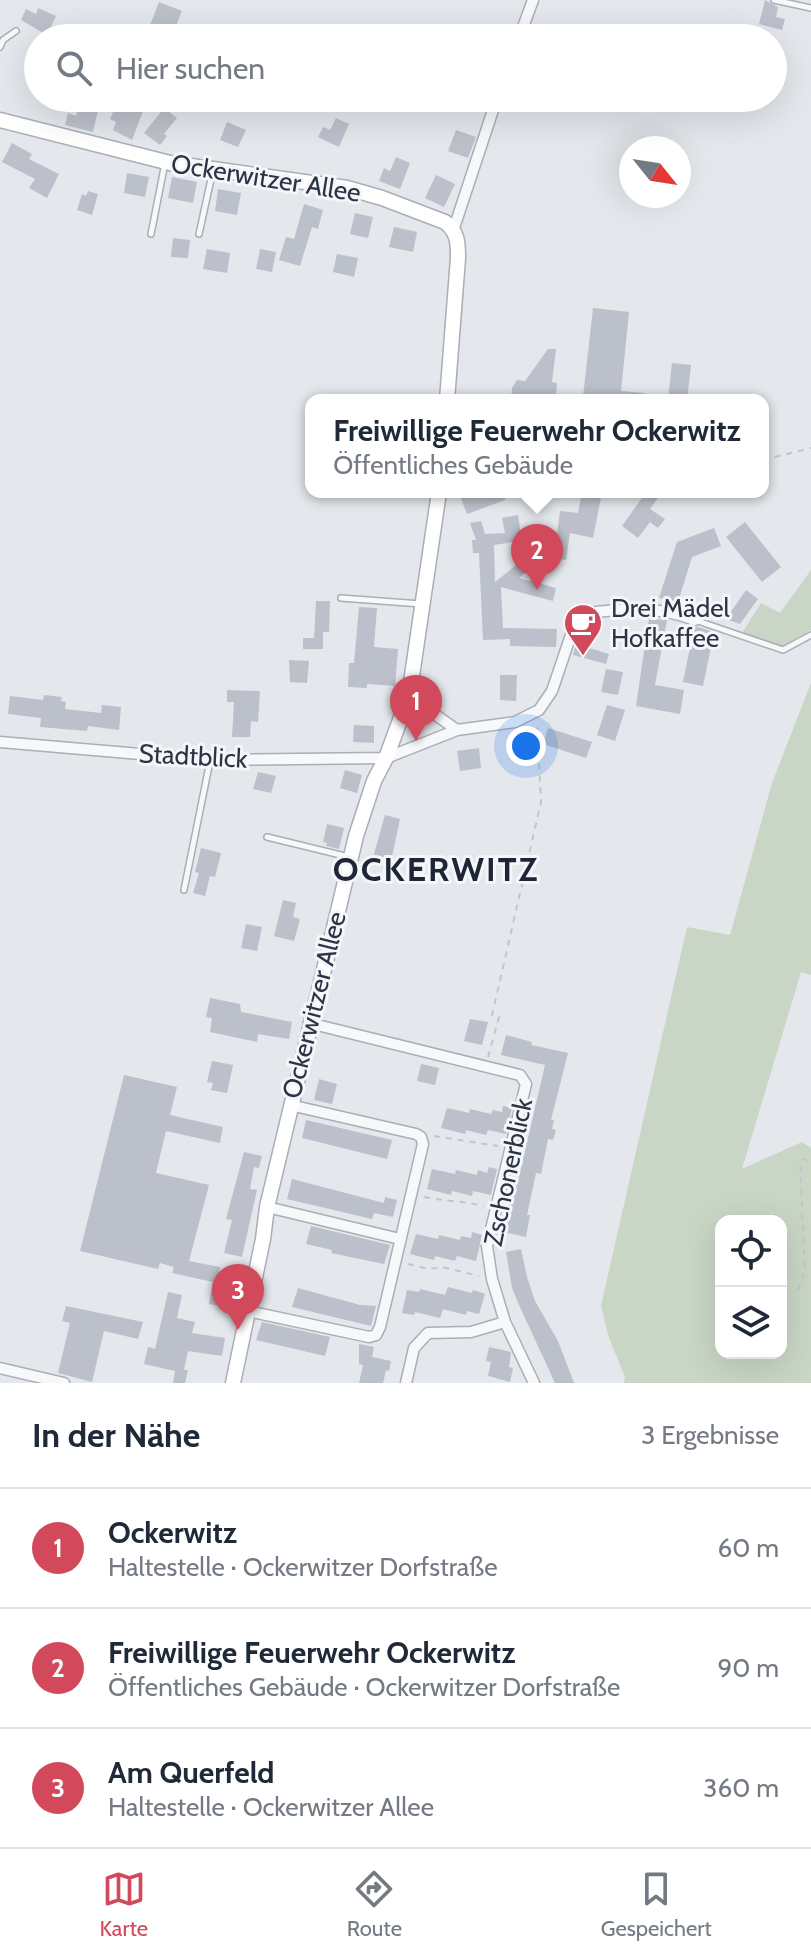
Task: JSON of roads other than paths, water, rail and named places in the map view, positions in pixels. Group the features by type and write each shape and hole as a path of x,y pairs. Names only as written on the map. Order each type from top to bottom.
{"street":[{"path":"524,24 533,0"},
{"path":"447,394 458,258 454,228 492,112"},
{"name":"Ockerwitzer Allee","path":"0,120 166,162 347,188 423,213 454,228"},
{"name":"Ockerwitzer Allee","path":"233,1383 267,1207 350,857 374,781 409,696 438,498"},
{"path":"386,758 457,730 515,722 539,710 552,691 578,614 655,608 695,620"},
{"path":"409,696 457,730"},
{"name":"Stadtblick","path":"0,742 210,760 386,758"},
{"name":"Zschonerblick","path":"309,1023 520,1075 526,1084 487,1246 492,1279 505,1322 534,1383"},
{"path":"248,1311 369,1337 376,1335 423,1144 421,1137 290,1105"},
{"path":"267,1207 400,1239"},
{"path":"406,1383 414,1348 428,1333 471,1332 505,1322"},
{"path":"0,1368 64,1383"}],"lane":[{"path":"774,0 811,8"},
{"path":"0,47 3,40 16,31"},
{"path":"151,234 166,162"},
{"path":"199,234 213,169"},
{"path":"341,598 422,605"},
{"path":"695,620 783,650 811,635"},
{"path":"184,890 210,760"},
{"path":"267,837 350,857"}],"place":[{"name":"Freiwillige Feuerwehr Ockerwitz","path":"537,590"},
{"name":"Drei Mädel Hofkaffee","path":"583,657"},
{"name":"Ockerwitz","path":"416,741"},
{"name":"Am Querfeld","path":"238,1330"}],"district":[{"name":"OCKERWITZ","path":"436,869"}]}
